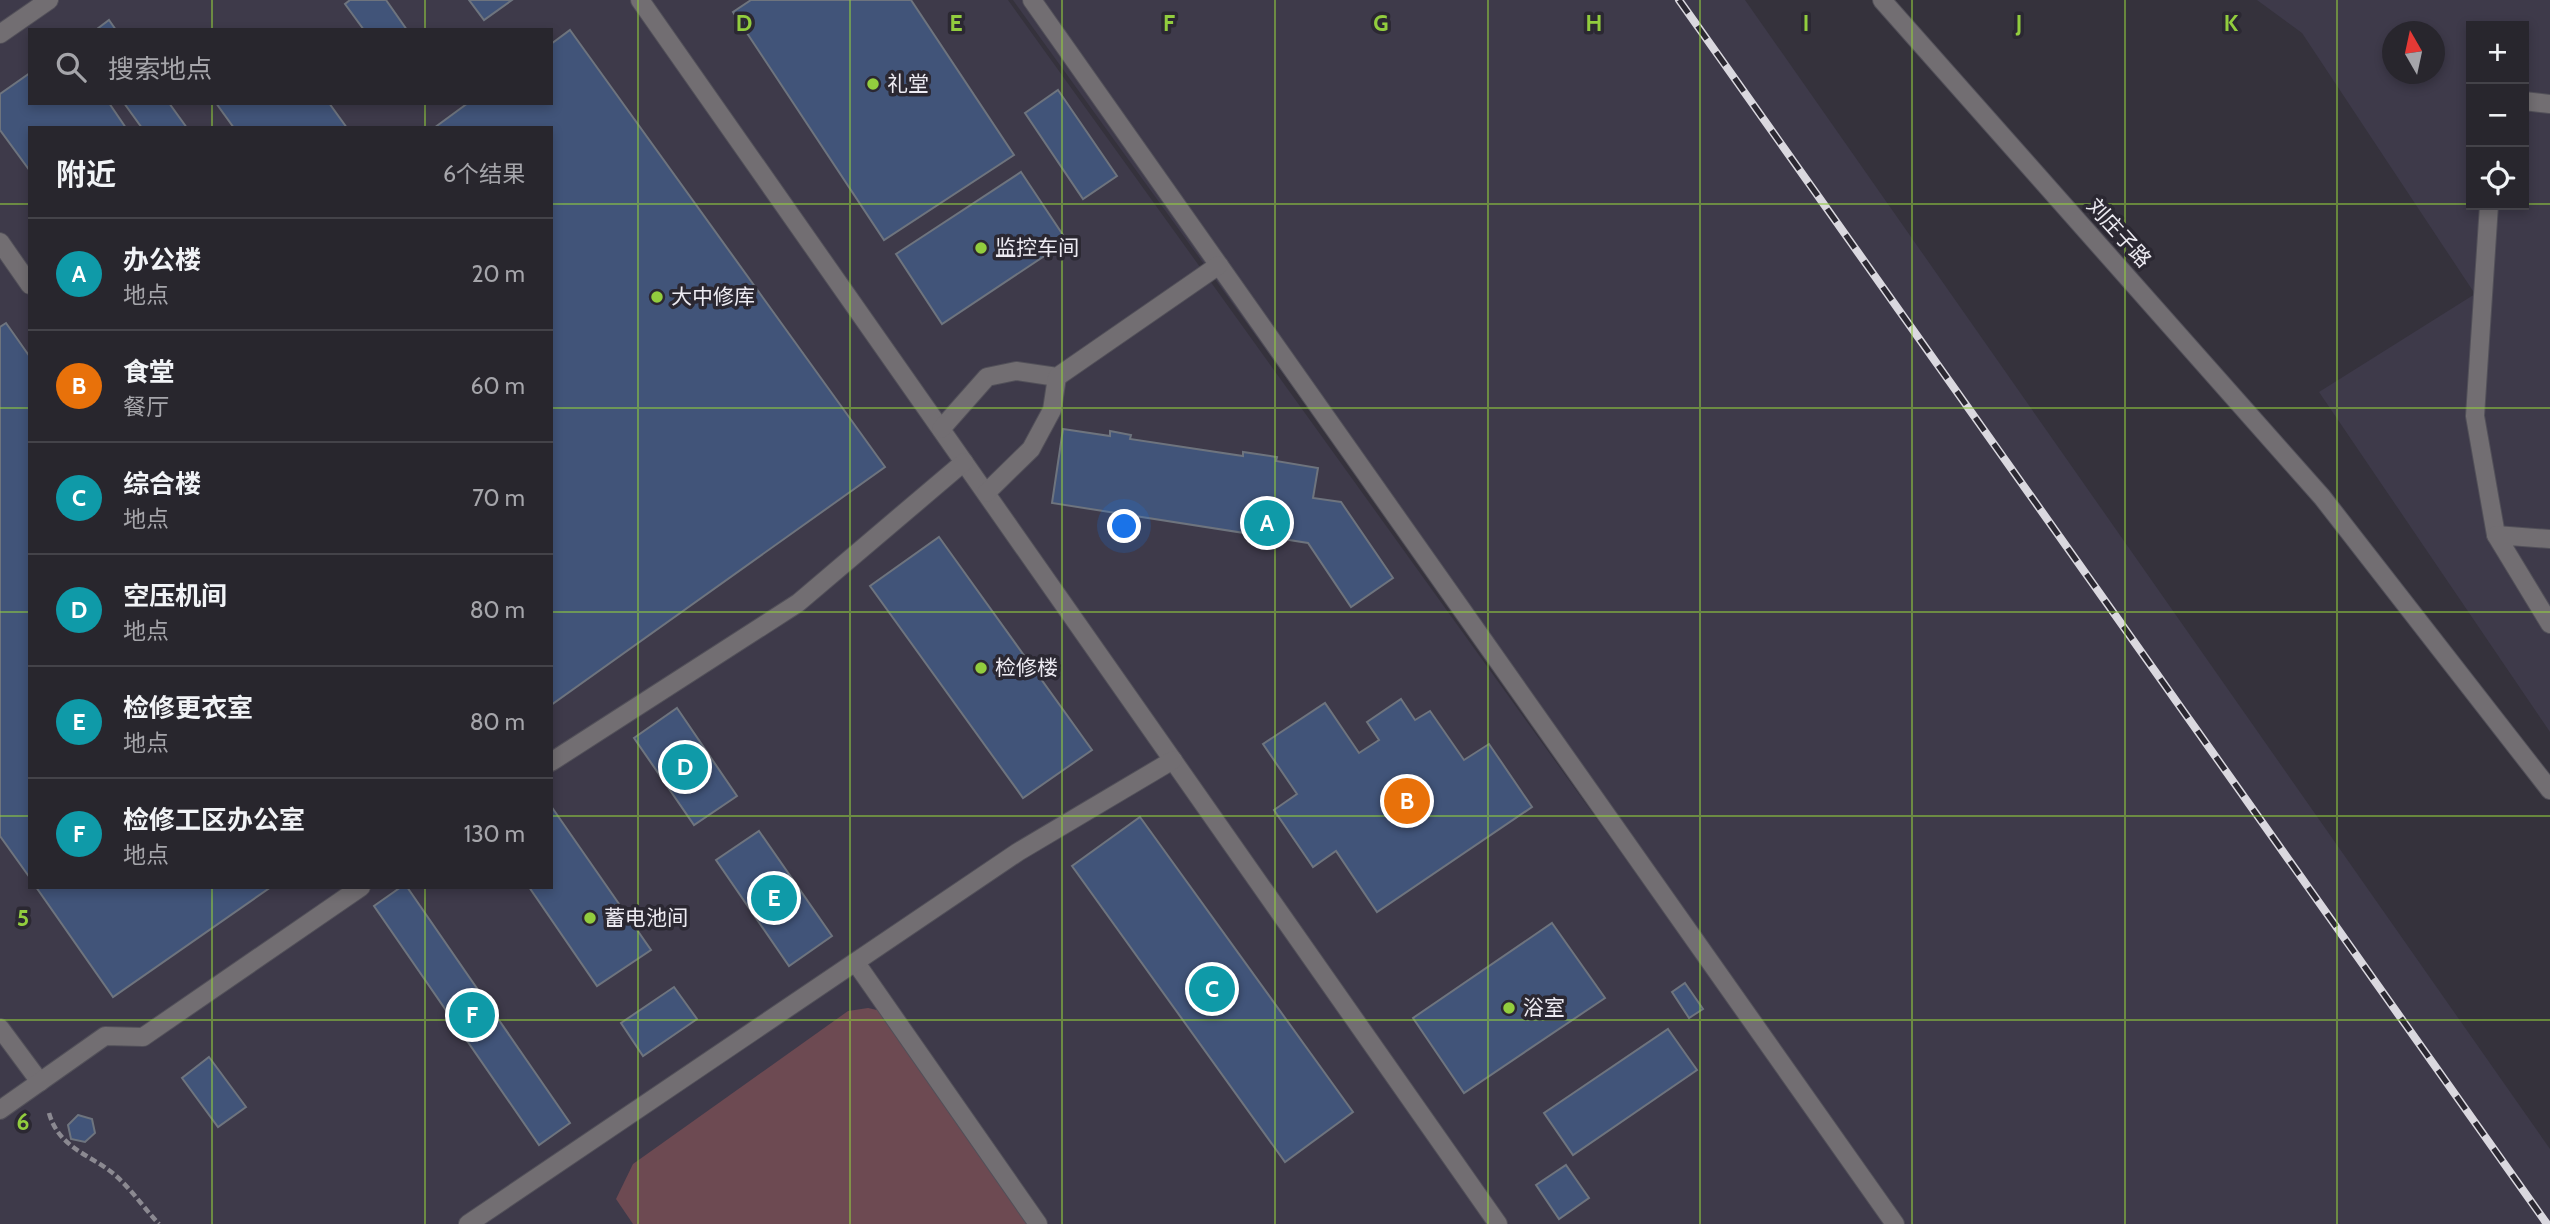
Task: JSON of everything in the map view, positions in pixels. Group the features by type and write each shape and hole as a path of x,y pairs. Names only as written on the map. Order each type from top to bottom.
{"street":[{"path":"0,34 49,0"},
{"path":"640,0 1498,1224"},
{"path":"1032,0 1895,1224"},
{"name":"刘庄子路","path":"1882,0 2322,497 2550,790"},
{"path":"2529,102 2550,104"},
{"path":"2489,210 2475,416 2497,535 2550,624"},
{"path":"0,242 28,282"},
{"path":"941,429 987,377 1016,371 1057,377 1219,265"},
{"path":"985,493 1031,449 1052,410 1057,377"},
{"path":"553,761 798,603 964,463"},
{"path":"2497,535 2550,539"},
{"path":"468,1224 1018,852 1173,760"},
{"path":"0,1111 105,1036 143,1037 359,889"},
{"path":"856,963 1038,1224"},
{"path":"0,1028 40,1082"}],"path":[{"path":"40,1082 52,1124 78,1152 114,1174 159,1224"}],"shaded area":[{"path":"0,0 1008,0 1888,1224 0,1224"},
{"path":"1013,0 1745,0 2550,1149 2550,1224 1898,1224"},
{"path":"2257,0 2550,0 2550,732 2319,392 2475,294 2302,33"},
{"path":"868,1008 886,1012 1030,1224 633,1224 616,1199 633,1164 848,1011"}],"building":[{"path":"350,0 386,0 406,28 363,28 345,4"},
{"path":"469,0 512,0 484,20"},
{"name":"礼堂","path":"751,0 911,0 1014,155 884,240 733,12"},
{"path":"109,20 115,28 98,28"},
{"name":"大中修库","path":"570,30 885,467 553,704 553,126 437,126 465,105 553,105 553,43"},
{"path":"28,74 28,105 110,105 125,126 28,126 28,168 0,130 0,94"},
{"path":"1058,90 1117,176 1083,199 1025,113"},
{"path":"125,105 170,105 186,126 141,126"},
{"path":"217,105 330,105 346,126 233,126"},
{"name":"监控车间","path":"1021,172 1067,241 942,324 896,254"},
{"path":"6,323 28,354 28,875 0,836 0,327"},
{"path":"1063,429 1110,436 1110,431 1131,435 1130,439 1243,456 1243,452 1277,457 1276,461 1318,468 1313,498 1341,502 1393,578 1351,607 1308,543 1052,503"},
{"name":"检修楼","path":"939,537 1092,750 1023,798 870,586"},
{"path":"1401,699 1415,720 1430,711 1464,760 1489,744 1532,807 1377,912 1336,851 1313,867 1274,810 1297,794 1263,744 1325,703 1359,753 1379,740 1367,722"},
{"path":"677,708 737,796 694,825 634,738"},
{"name":"蓄电池间","path":"553,809 651,950 597,986 530,889 553,889"},
{"path":"1140,817 1353,1112 1285,1162 1072,866"},
{"path":"759,831 832,936 789,966 716,860"},
{"path":"37,889 268,889 113,997"},
{"path":"398,889 408,889 570,1123 539,1145 374,906"},
{"name":"浴室","path":"1552,923 1605,998 1464,1093 1413,1018"},
{"path":"1685,983 1703,1009 1689,1018 1672,992"},
{"path":"674,987 697,1019 643,1056 621,1023"},
{"path":"1668,1029 1697,1070 1573,1155 1544,1113"},
{"path":"209,1057 246,1107 218,1127 182,1078"},
{"path":"78,1115 92,1119 95,1133 85,1142 71,1139 68,1125"},
{"path":"1566,1165 1589,1198 1559,1219 1536,1185"}],"railway":[{"path":"1679,0 2547,1224"}],"place":[{"name":"礼堂","path":"873,84"},
{"name":"监控车间","path":"981,248"},
{"name":"大中修库","path":"657,297"},
{"name":"办公楼","path":"1267,523"},
{"name":"检修楼","path":"981,668"},
{"name":"空压机间","path":"685,767"},
{"name":"食堂","path":"1407,801"},
{"name":"检修更衣室","path":"774,898"},
{"name":"蓄电池间","path":"590,918"},
{"name":"综合楼","path":"1212,989"},
{"name":"浴室","path":"1509,1008"},
{"name":"检修工区办公室","path":"472,1015"}]}
